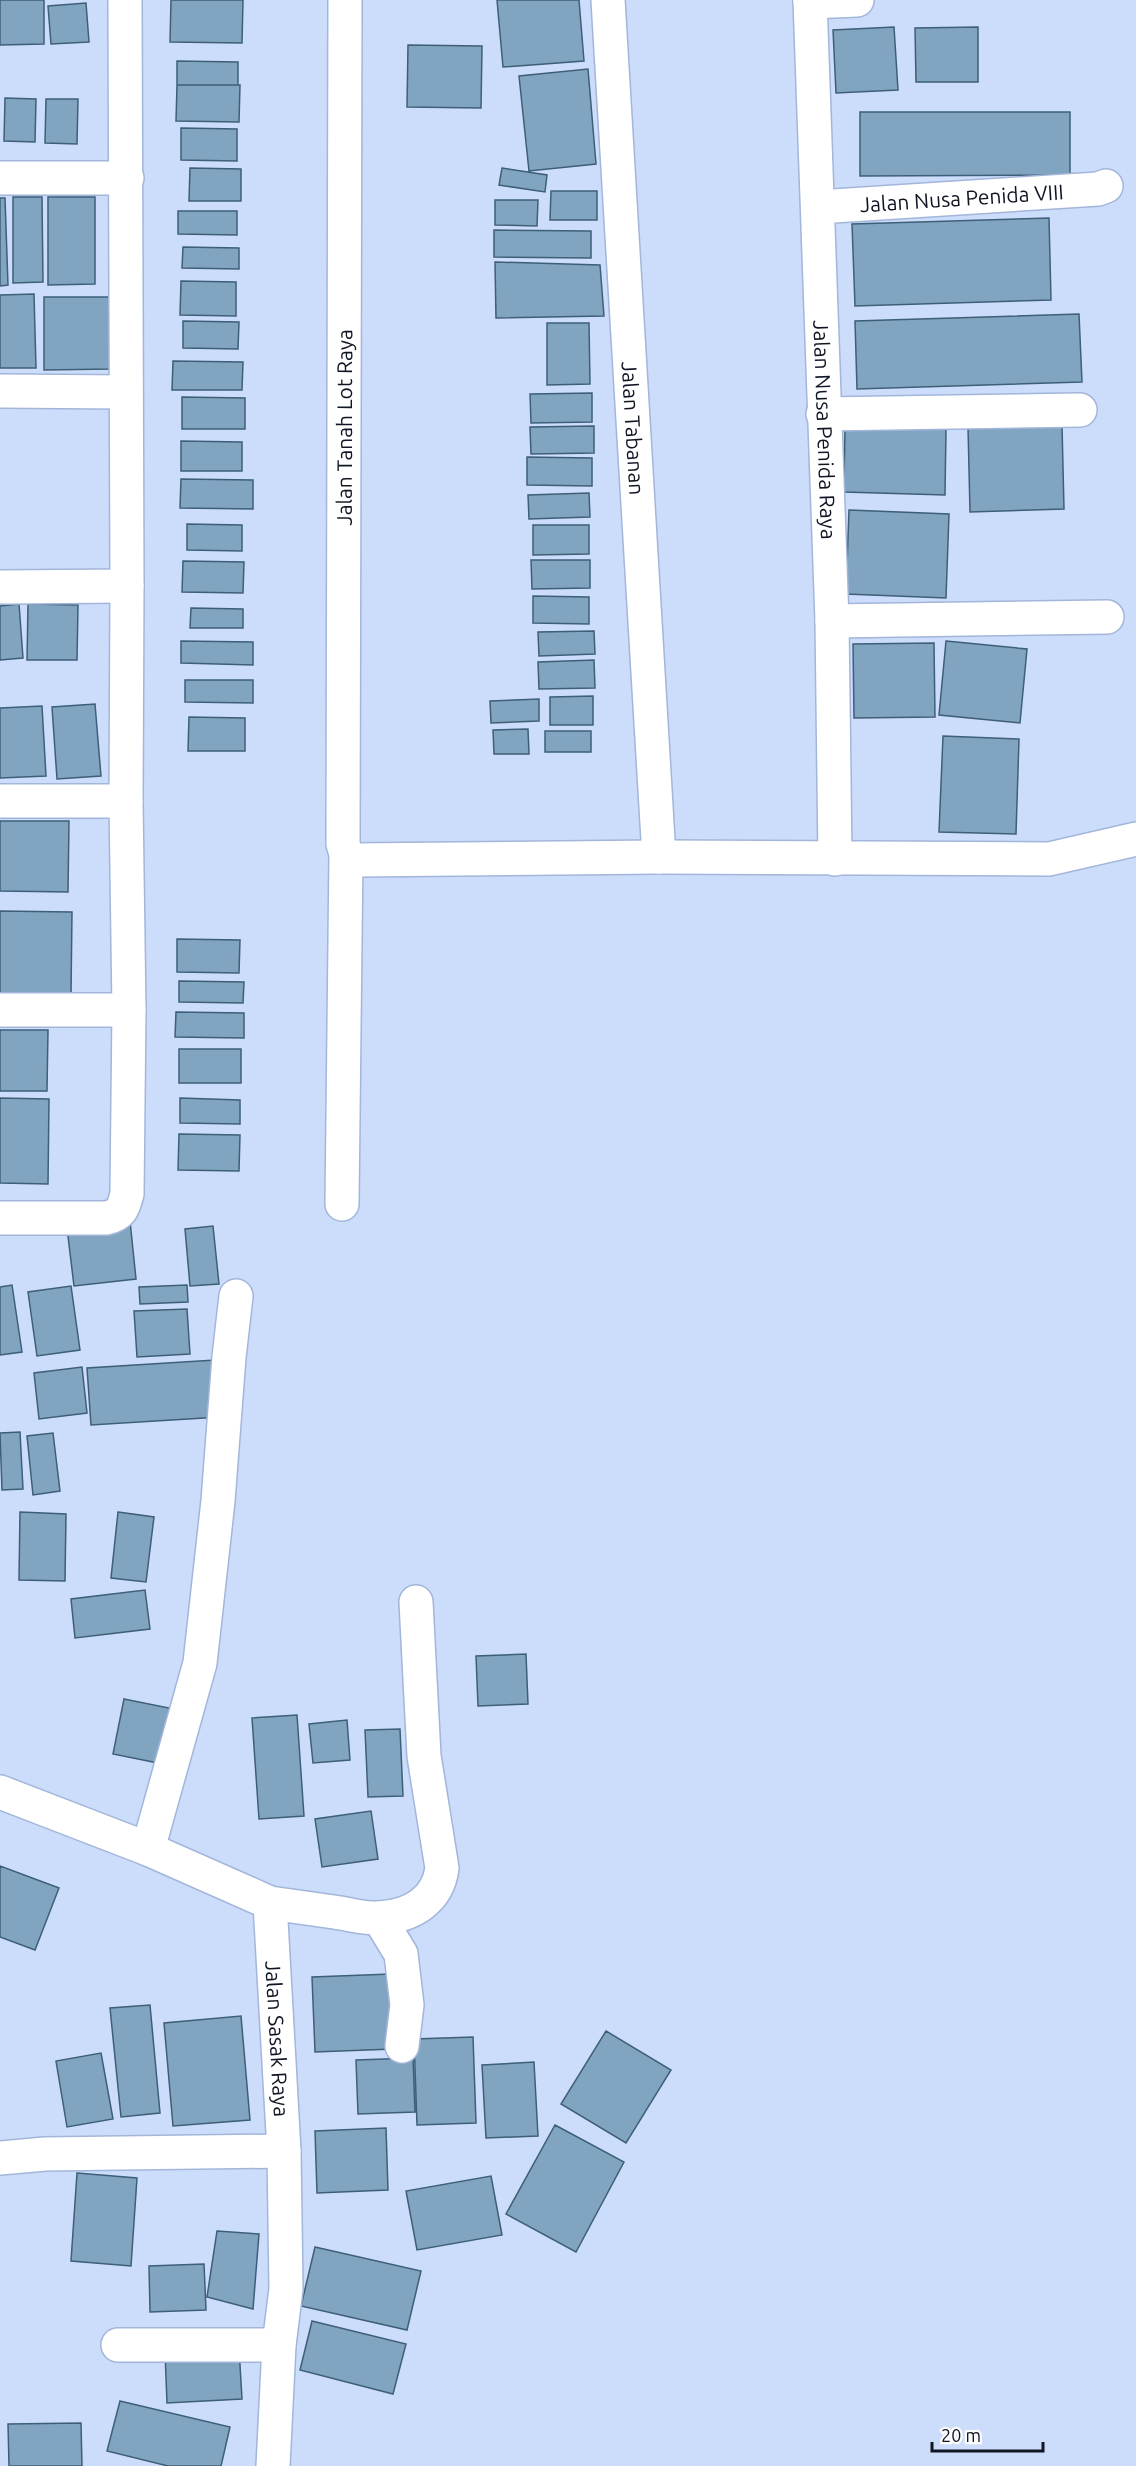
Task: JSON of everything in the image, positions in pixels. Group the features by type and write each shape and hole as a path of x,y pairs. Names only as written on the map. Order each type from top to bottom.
{"street":[{"path":"0,1218 106,1218 117,1216 123,1209 127,1194 129,1010 126,801 128,586 125,392 127,178 125,0"},
{"name":"Jalan Tanah Lot Raya","path":"342,1203 346,854 343,844 345,0"},
{"name":"Jalan Tabanan","path":"608,0 659,857"},
{"path":"810,1 857,0"},
{"name":"Jalan Nusa Penida Raya","path":"810,1 832,621 836,859"},
{"path":"0,178 127,178"},
{"name":"Jalan Nusa Penida VIII","path":"818,207 1098,189 1106,186"},
{"path":"0,391 125,392"},
{"path":"823,414 1080,410"},
{"path":"0,587 128,586"},
{"path":"832,621 1107,617"},
{"path":"0,801 126,801"},
{"path":"346,854 354,861 659,857 1049,859 1136,839"},
{"path":"0,1010 129,1010"},
{"path":"148,1849 202,1654 218,1502 229,1357 237,1296"},
{"path":"0,1792 148,1849 270,1903 379,1918 398,1915 420,1906 435,1893 442,1868 424,1756 416,1602"},
{"name":"Jalan Sasak Raya","path":"270,1903 284,2151 286,2289 279,2345 273,2466"},
{"path":"379,1918 401,1954 407,2005 402,2046"},
{"path":"0,2158 45,2154 284,2151"},
{"path":"118,2345 279,2345"}],"building":[{"path":"0,0 44,0 44,44 0,45"},
{"path":"171,0 243,0 242,43 170,42"},
{"path":"497,0 579,0 584,61 503,67"},
{"path":"86,3 89,42 51,44 48,6"},
{"path":"894,27 898,90 836,93 833,30"},
{"path":"978,27 978,82 916,82 915,28"},
{"path":"408,45 482,46 481,108 407,107"},
{"path":"177,61 238,62 238,85 177,85"},
{"path":"588,69 596,164 529,171 519,76"},
{"path":"177,85 240,85 239,122 176,121"},
{"path":"5,98 36,99 35,142 4,141"},
{"path":"46,99 78,99 77,144 45,143"},
{"path":"860,112 1070,112 1070,175 860,176"},
{"path":"181,128 237,129 237,161 181,160"},
{"path":"190,168 241,169 241,201 189,201"},
{"path":"502,168 547,175 545,192 499,185"},
{"path":"551,191 597,191 597,220 550,220"},
{"path":"13,197 42,197 43,282 13,283"},
{"path":"48,197 95,197 95,284 48,285"},
{"path":"0,198 5,198 8,285 0,286"},
{"path":"495,200 538,200 537,226 495,225"},
{"path":"178,211 237,211 237,235 178,234"},
{"path":"1049,218 1051,300 855,306 852,224"},
{"path":"494,230 591,231 591,258 494,257"},
{"path":"183,247 239,248 239,269 182,268"},
{"path":"495,262 600,265 604,316 496,318"},
{"path":"181,281 236,282 236,316 180,315"},
{"path":"34,294 36,368 0,368 0,295"},
{"path":"44,297 112,297 112,369 44,370"},
{"path":"1079,314 1082,382 857,389 855,321"},
{"path":"183,321 239,322 238,349 183,348"},
{"path":"547,323 589,323 590,384 547,385"},
{"path":"173,361 243,362 242,390 172,390"},
{"path":"592,393 592,422 531,423 530,394"},
{"path":"182,397 245,398 245,429 182,429"},
{"path":"1062,425 1064,509 970,512 968,427"},
{"path":"594,426 594,453 531,454 530,427"},
{"path":"845,427 946,429 945,495 844,492"},
{"path":"181,441 242,442 242,471 181,471"},
{"path":"527,457 592,458 592,486 527,485"},
{"path":"181,479 253,480 253,509 180,508"},
{"path":"589,493 590,517 529,519 528,495"},
{"path":"849,510 949,514 946,598 846,594"},
{"path":"187,524 242,525 242,551 187,550"},
{"path":"533,525 589,525 589,554 533,555"},
{"path":"531,560 590,560 590,588 532,589"},
{"path":"183,561 244,562 243,593 182,592"},
{"path":"533,596 589,597 589,624 533,623"},
{"path":"19,604 23,658 0,660 0,606"},
{"path":"28,604 78,605 77,660 27,660"},
{"path":"191,608 243,609 243,628 190,628"},
{"path":"594,631 595,654 539,656 538,632"},
{"path":"181,641 253,642 253,665 181,663"},
{"path":"946,641 1027,649 1020,723 939,715"},
{"path":"934,643 935,717 854,718 853,644"},
{"path":"594,660 595,688 539,689 538,662"},
{"path":"185,680 253,680 253,703 185,702"},
{"path":"593,696 593,725 550,725 550,697"},
{"path":"539,699 539,721 491,723 490,701"},
{"path":"95,704 101,776 57,779 52,707"},
{"path":"42,706 46,776 0,778 0,708"},
{"path":"189,717 245,718 245,751 188,751"},
{"path":"528,729 529,754 494,754 493,730"},
{"path":"545,731 591,731 591,752 545,752"},
{"path":"943,736 1019,739 1016,834 939,832"},
{"path":"0,821 69,821 68,892 0,891"},
{"path":"0,911 72,912 71,996 0,996"},
{"path":"177,939 240,940 239,973 177,972"},
{"path":"179,981 244,982 243,1003 179,1002"},
{"path":"176,1012 244,1013 244,1038 175,1037"},
{"path":"0,1030 48,1030 47,1091 0,1091"},
{"path":"179,1049 241,1049 241,1083 179,1083"},
{"path":"0,1098 49,1099 48,1184 0,1183"},
{"path":"180,1098 240,1100 240,1124 180,1123"},
{"path":"179,1134 240,1135 239,1171 178,1170"},
{"path":"130,1221 136,1279 74,1286 67,1228"},
{"path":"213,1226 219,1284 190,1286 185,1229"},
{"path":"12,1285 22,1352 0,1355 0,1287"},
{"path":"187,1285 188,1302 140,1304 139,1287"},
{"path":"71,1286 80,1350 37,1356 28,1292"},
{"path":"187,1309 190,1354 137,1357 134,1311"},
{"path":"215,1360 220,1417 91,1425 87,1368"},
{"path":"82,1367 87,1413 39,1419 34,1373"},
{"path":"20,1432 23,1489 2,1490 0,1433"},
{"path":"53,1433 60,1491 33,1495 27,1436"},
{"path":"20,1512 66,1514 65,1581 19,1580"},
{"path":"118,1512 154,1517 146,1582 111,1578"},
{"path":"145,1590 150,1629 75,1638 71,1599"},
{"path":"526,1654 528,1704 478,1706 476,1656"},
{"path":"124,1699 174,1709 163,1764 113,1754"},
{"path":"297,1715 304,1816 259,1819 252,1718"},
{"path":"347,1720 350,1760 313,1763 309,1724"},
{"path":"400,1729 403,1796 368,1797 365,1730"},
{"path":"371,1811 378,1859 322,1867 315,1819"},
{"path":"0,1866 59,1888 35,1950 0,1937"},
{"path":"391,1974 393,2049 315,2052 312,1977"},
{"path":"150,2005 160,2113 121,2117 110,2008"},
{"path":"241,2016 250,2120 173,2126 164,2023"},
{"path":"606,2031 671,2070 626,2143 561,2104"},
{"path":"473,2037 476,2123 417,2125 414,2039"},
{"path":"101,2053 113,2119 67,2127 56,2061"},
{"path":"413,2058 415,2112 358,2114 356,2060"},
{"path":"534,2062 538,2136 486,2138 482,2065"},
{"path":"555,2125 624,2162 576,2252 506,2214"},
{"path":"386,2128 388,2190 317,2193 315,2131"},
{"path":"77,2173 137,2178 131,2266 71,2261"},
{"path":"491,2176 502,2235 417,2250 406,2191"},
{"path":"217,2231 259,2234 253,2309 207,2297"},
{"path":"315,2247 421,2271 407,2330 301,2306"},
{"path":"204,2264 206,2310 150,2312 149,2266"},
{"path":"312,2321 406,2344 393,2394 300,2370"},
{"path":"239,2348 242,2399 167,2403 165,2352"},
{"path":"120,2401 230,2427 221,2466 168,2466 107,2451"},
{"path":"81,2423 82,2466 9,2466 8,2424"}]}
